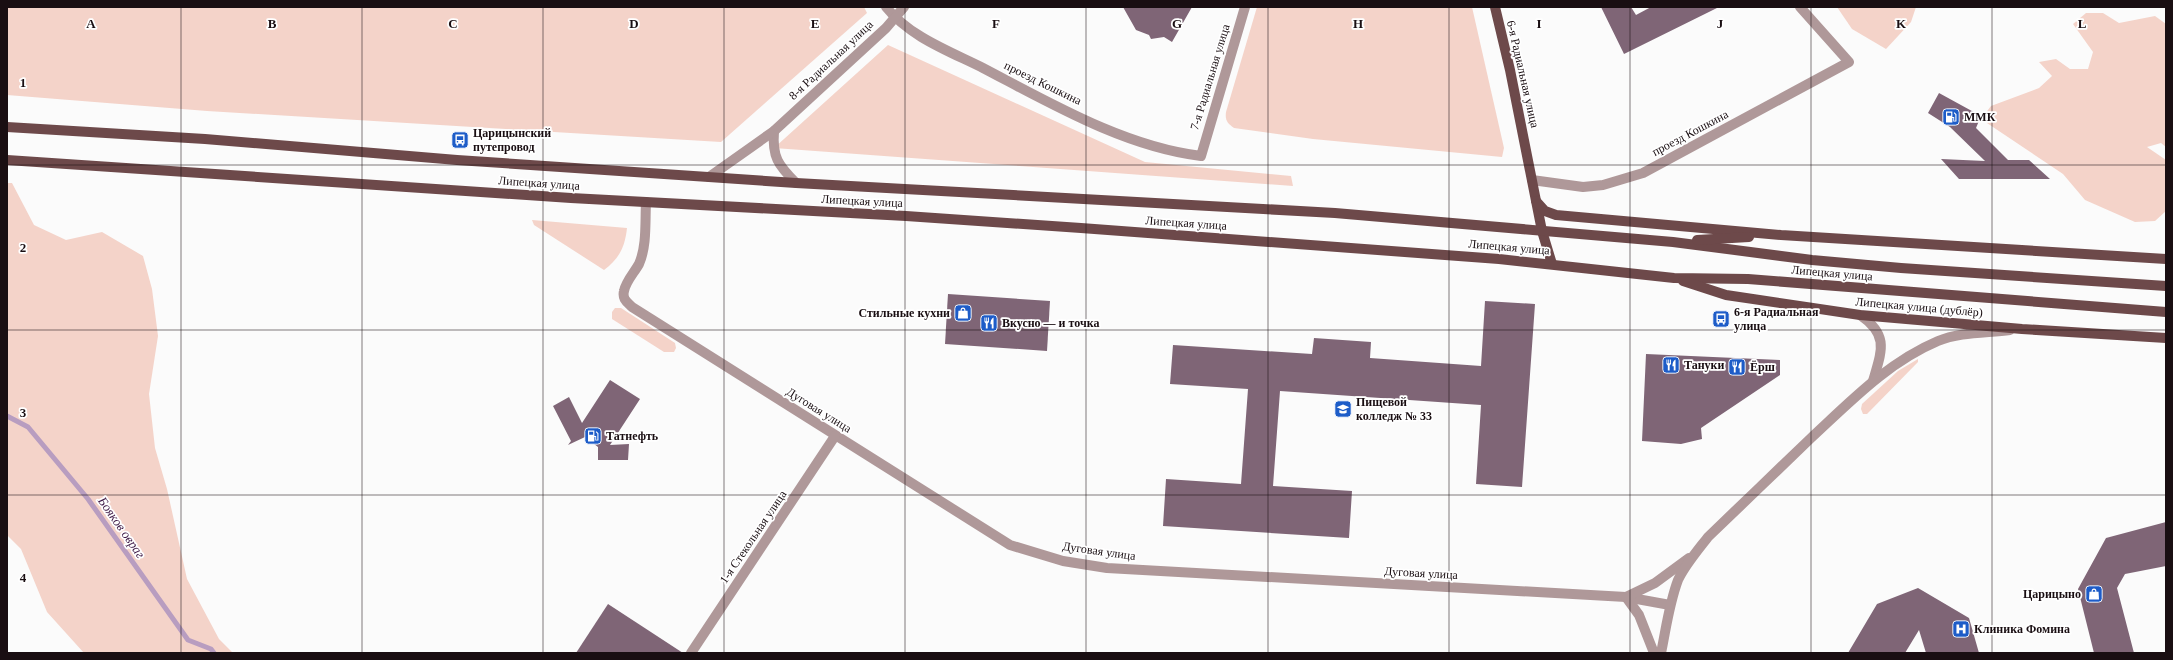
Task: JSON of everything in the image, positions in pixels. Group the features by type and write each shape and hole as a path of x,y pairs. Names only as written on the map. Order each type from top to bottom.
{"main road":[{"name":"6-я Радиальная улица","path":"1494,7 1510,70 1542,231 1552,264"},
{"name":"Липецкая улица","path":"7,127 205,138 449,159 796,183 1335,213 1673,242 1812,260 1901,268 2166,286"},
{"name":"Липецкая улица","path":"7,160 646,202 906,216 1474,257 1674,278 1748,279 2166,312"},
{"path":"1536,202 1546,211 1556,215 1781,235 2078,252 2166,259"},
{"path":"1673,242 1781,235"},
{"name":"Липецкая улица (дублёр)","path":"1674,278 1726,296 1860,315 2022,329 2166,338"}],"street":[{"name":"проезд Кошкина","path":"886,7 895,18 918,35 1080,116 1158,148 1201,156"},
{"name":"8-я Радиальная улица","path":"709,177 774,131 895,18 904,7"},
{"name":"7-я Радиальная улица","path":"1201,156 1245,7"},
{"name":"проезд Кошкина","path":"1532,180 1583,187 1603,185 1643,173 1849,62 1800,7"},
{"path":"774,131 775,156 779,165 796,183"},
{"name":"Дуговая улица","path":"646,202 643,249 639,263 626,284 623,293 625,301 638,311 835,436 1010,544 1063,561 1107,568 1626,597 1670,605"},
{"path":"1860,315 1872,325 1880,335 1882,350 1873,381"},
{"path":"1661,653 1670,605 1679,579 1694,555 1713,532 1873,381 1907,358 1939,340 1953,336 2022,329"},
{"name":"1-я Стекольная улица","path":"691,653 835,436"},
{"name":"Дуговая улица","path":"1626,597 1655,583 1694,555"},
{"path":"1626,597 1639,615 1654,653"}],"shaded area":[{"path":"7,7 864,7 867,13 721,142 207,111 7,95"},
{"path":"1257,7 1472,7 1504,148 1502,157 1313,139 1234,128 1227,121 1226,112"},
{"path":"1837,7 1916,7 1911,22 1886,49 1852,29"},
{"path":"2086,13 2103,13 2119,23 2155,16 2166,24 2166,147 2161,143 2147,147 2166,160 2166,211 2155,221 2135,222 2085,200 2063,174 1981,119 1991,106 2039,88 2052,76 2039,62 2056,59 2070,69 2088,69 2093,52 2073,24"},
{"path":"888,45 1145,162 1291,176 1293,186 774,148"},
{"path":"7,183 12,183 34,225 66,240 102,232 143,256 152,289 158,336 149,394 155,448 167,489 187,579 219,639 233,653 84,653 47,612 21,549 7,535"},
{"path":"532,220 627,228 625,241 617,257 604,270 534,225"},
{"path":"615,308 621,308 675,343 676,348 674,352 664,352 612,319 612,312"},
{"path":"1918,359 1918,362 1867,414 1863,414 1861,409 1862,404 1898,371"}],"building":[{"path":"1123,7 1192,7 1172,42 1164,37 1151,39 1149,35 1136,30"},
{"path":"1601,7 1631,7 1636,15 1651,7 1719,7 1624,54"},
{"path":"1939,93 1981,116 1976,128 2008,160 2029,160 2050,179 1959,179 1941,159 1985,161 1950,127 1928,113"},
{"path":"948,294 1050,301 1047,351 945,344"},
{"path":"1485,301 1535,304 1522,487 1476,484 1481,405 1280,391 1273,486 1352,491 1349,538 1163,526 1166,479 1241,484 1248,389 1170,384 1173,345 1312,354 1314,338 1371,342 1370,358 1481,366"},
{"path":"1646,354 1780,360 1780,375 1701,428 1702,439 1681,444 1642,441"},
{"path":"610,380 640,399 610,445 629,444 628,460 598,460 598,447 585,437 568,445 571,441 553,406 569,397 582,423"},
{"path":"2166,522 2166,566 2125,574 2117,588 2134,653 2094,653 2078,589 2106,538"},
{"path":"1918,588 1969,618 1979,653 1926,653 1919,630 1905,653 1848,653 1877,604"},
{"path":"608,604 683,653 576,653"}],"waterway":[{"name":"Бояков овраг","path":"7,416 28,427 88,499 188,640 211,649 214,653"}],"place":[{"name":"ММК","path":"1951,117"},
{"name":"Царицынский путепровод","path":"460,140"},
{"name":"Стильные кухни","path":"963,313"},
{"name":"6-я Радиальная улица","path":"1721,319"},
{"name":"Вкусно — и точка","path":"989,323"},
{"name":"Тануки","path":"1671,365"},
{"name":"Ёрш","path":"1737,367"},
{"name":"Пищевой колледж № 33","path":"1343,409"},
{"name":"Татнефть","path":"593,436"},
{"name":"Царицыно","path":"2094,594"},
{"name":"Клиника Фомина","path":"1961,629"}]}
